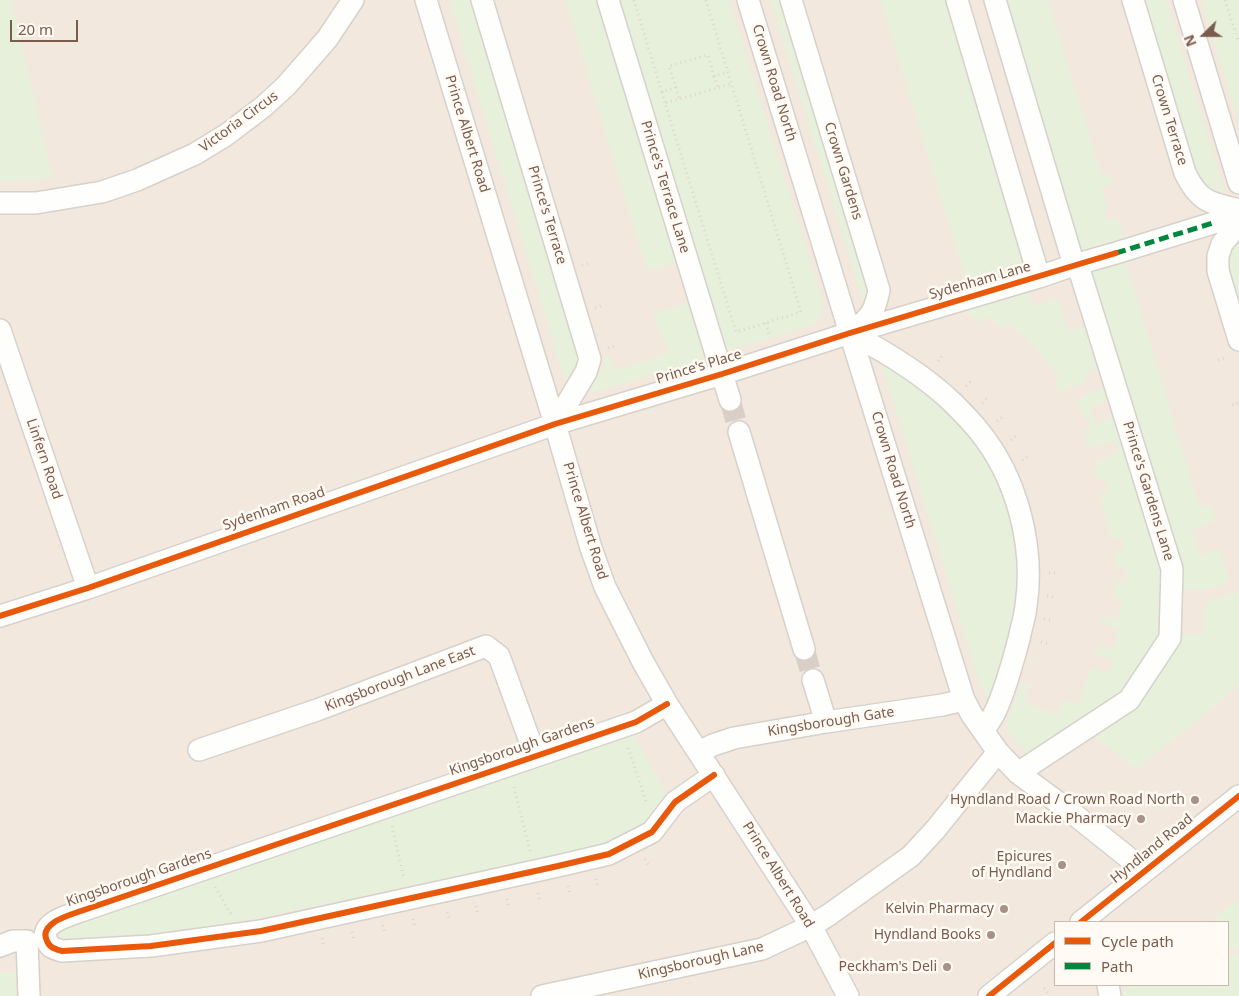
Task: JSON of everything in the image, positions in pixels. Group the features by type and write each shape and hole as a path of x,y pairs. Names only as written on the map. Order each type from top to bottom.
{"street":[{"name":"Victoria Circus","path":"0,203 36,202 102,192 137,180 195,154 226,135 263,107 286,86 327,39 353,0"},
{"name":"Prince Albert Road","path":"426,0 591,548 605,587 643,662 667,704 811,926 848,996"},
{"name":"Prince's Terrace","path":"482,0 590,359 586,372 555,424"},
{"name":"Prince's Terrace Lane","path":"608,0 730,400"},
{"name":"Crown Road North","path":"748,0 964,700 972,715 998,752 1018,773 1075,815 1145,871"},
{"name":"Crown Gardens","path":"791,0 879,290 872,313 865,322 850,333"},
{"path":"957,0 1039,277"},
{"name":"Prince's Gardens Lane","path":"995,0 1074,265 1080,272 1172,569 1170,638 1129,700 1018,773"},
{"name":"Crown Terrace","path":"1133,0 1185,173 1190,184 1195,192 1203,198 1216,204 1239,210"},
{"path":"1184,0 1239,183"},
{"name":"Sydenham Lane","path":"850,333 1239,215"},
{"path":"1239,223 1222,244 1218,256 1218,271 1239,340"},
{"name":"Linfern Road","path":"0,330 88,588"},
{"name":"Prince's Place","path":"555,424 850,333"},
{"path":"850,333 886,352 936,387 952,402 988,443 1012,488 1024,528 1028,556 1026,606 1011,668 995,712 983,731"},
{"name":"Sydenham Road","path":"0,616 88,588 555,424"},
{"path":"739,432 804,649"},
{"name":"Kingsborough Lane East","path":"199,750 317,710 486,646 499,656 535,755"},
{"path":"813,680 826,722"},
{"name":"Kingsborough Gate","path":"699,752 734,738 964,700"},
{"name":"Kingsborough Gardens","path":"667,704 636,722 508,764 81,911 56,921 46,930 45,937 49,946 62,951 151,946 410,908 534,871 609,854 652,832 675,802 714,775"},
{"name":"Kingsborough Lane","path":"542,996 762,948 811,926 912,856 998,752"},
{"name":"Hyndland Road","path":"1082,921 1239,796"},
{"path":"0,946 13,941 27,941 29,996"},
{"path":"989,996 1054,944"}],"path":[{"path":"634,0 736,332 801,312 706,0"},
{"path":"1225,0 1239,43"},
{"path":"680,99 669,66 708,55 718,88"},
{"path":"714,76 728,72"},
{"path":"665,103 731,84"},
{"path":"662,92 676,87"},
{"path":"1232,405 1239,402"},
{"path":"619,749 628,746 648,807"},
{"path":"508,764 540,902"},
{"path":"388,806 415,928"},
{"path":"1017,820 1026,808"},
{"path":"534,871 539,849"},
{"path":"645,859 649,867"},
{"path":"209,867 215,886 231,913 235,934"},
{"path":"596,877 598,888"},
{"path":"567,883 570,895"},
{"path":"506,896 509,908"},
{"path":"476,903 478,915"},
{"path":"447,910 450,921"},
{"path":"383,924 385,934"},
{"path":"352,930 354,941"},
{"path":"1044,988 1050,996"}],"shaded area":[{"path":"0,0 1239,0 1239,996 0,996"}],"green space":[{"path":"0,0 11,0 53,177 26,181 0,181"},
{"path":"449,0 473,0 582,354 568,382 561,368"},
{"path":"565,0 601,0 680,261 647,271"},
{"path":"618,0 729,0 822,299 823,307 821,314 812,325 724,352"},
{"path":"770,0 784,0 871,289 865,307"},
{"path":"880,0 947,0 1028,269 968,287"},
{"path":"1004,0 1048,0 1102,176 1111,174 1114,184 1102,188 1108,210 1104,211 1107,221 1118,219 1124,239 1080,253"},
{"path":"1144,0 1166,0 1225,192 1219,192 1206,185 1194,168"},
{"path":"1201,0 1239,0 1239,125"},
{"path":"1239,241 1239,302 1230,279 1227,262 1232,247"},
{"path":"1125,260 1200,508 1211,505 1216,521 1192,528 1200,555 1220,549 1230,581 1208,589 1181,589 1089,271"},
{"path":"1028,288 1033,306 1058,299 1068,331 1088,325 1101,367 1089,371 1084,382 1075,388 1073,385 1060,393 1055,386 1057,384 1055,380 1059,376 1029,342 1008,323 1003,329 987,316 981,323 968,314 966,308"},
{"path":"693,302 709,357 598,391 584,391 604,366 603,357 610,355 615,370 666,355 665,352 668,349 665,341 662,341 653,314"},
{"path":"880,359 943,404 989,459 1011,512 1020,570 1012,634 989,701 979,682"},
{"path":"1108,387 1111,398 1090,409 1097,424 1116,415 1164,569 1162,636 1124,694 1027,755 1007,731 1006,726 1021,682 1033,686 1026,691 1028,699 1026,703 1058,715 1063,700 1078,705 1091,668 1108,673 1113,659 1095,654 1097,646 1115,648 1119,628 1101,624 1102,617 1120,618 1122,598 1114,597 1115,583 1126,583 1126,568 1116,568 1114,553 1123,551 1122,538 1111,539 1099,494 1108,492 1105,479 1097,481 1093,469 1098,467 1096,462 1119,452 1114,440 1088,448 1084,431 1090,428 1090,422 1085,419 1076,402 1091,392"},
{"path":"1239,592 1238,686 1137,769 1090,734 1179,635 1204,633 1204,612 1208,601"},
{"path":"633,733 669,798 660,812 631,834 606,845 220,926 131,937 65,939 61,936 60,931 64,927"},
{"path":"1239,899 1239,947 1229,950 1229,921 1211,921"},
{"path":"1239,954 1239,996 1117,996 1116,991 1134,986 1229,986 1229,957"},
{"path":"15,972 16,996 0,996 0,973"}],"tunnel":[{"path":"730,400 739,432"},
{"path":"804,649 813,680"}],"marked path":[{"path":"1116,253 1216,222"}],"cycle path":[{"path":"0,616 88,588 555,424 1116,253"},
{"path":"667,704 636,722 70,915 56,921 47,929 45,935 47,941 51,947 62,951 151,946 261,931 609,854 652,832 675,802 714,775"},
{"path":"1082,921 1239,796"},
{"path":"989,996 1054,944"}],"place":[{"name":"Hyndland Road / Crown Road North","path":"1195,800"},
{"name":"Mackie Pharmacy","path":"1141,819"},
{"name":"Epicures of Hyndland","path":"1062,865"},
{"name":"Kelvin Pharmacy","path":"1004,909"},
{"name":"Hyndland Books","path":"991,935"},
{"name":"Peckham's Deli","path":"947,967"}]}
